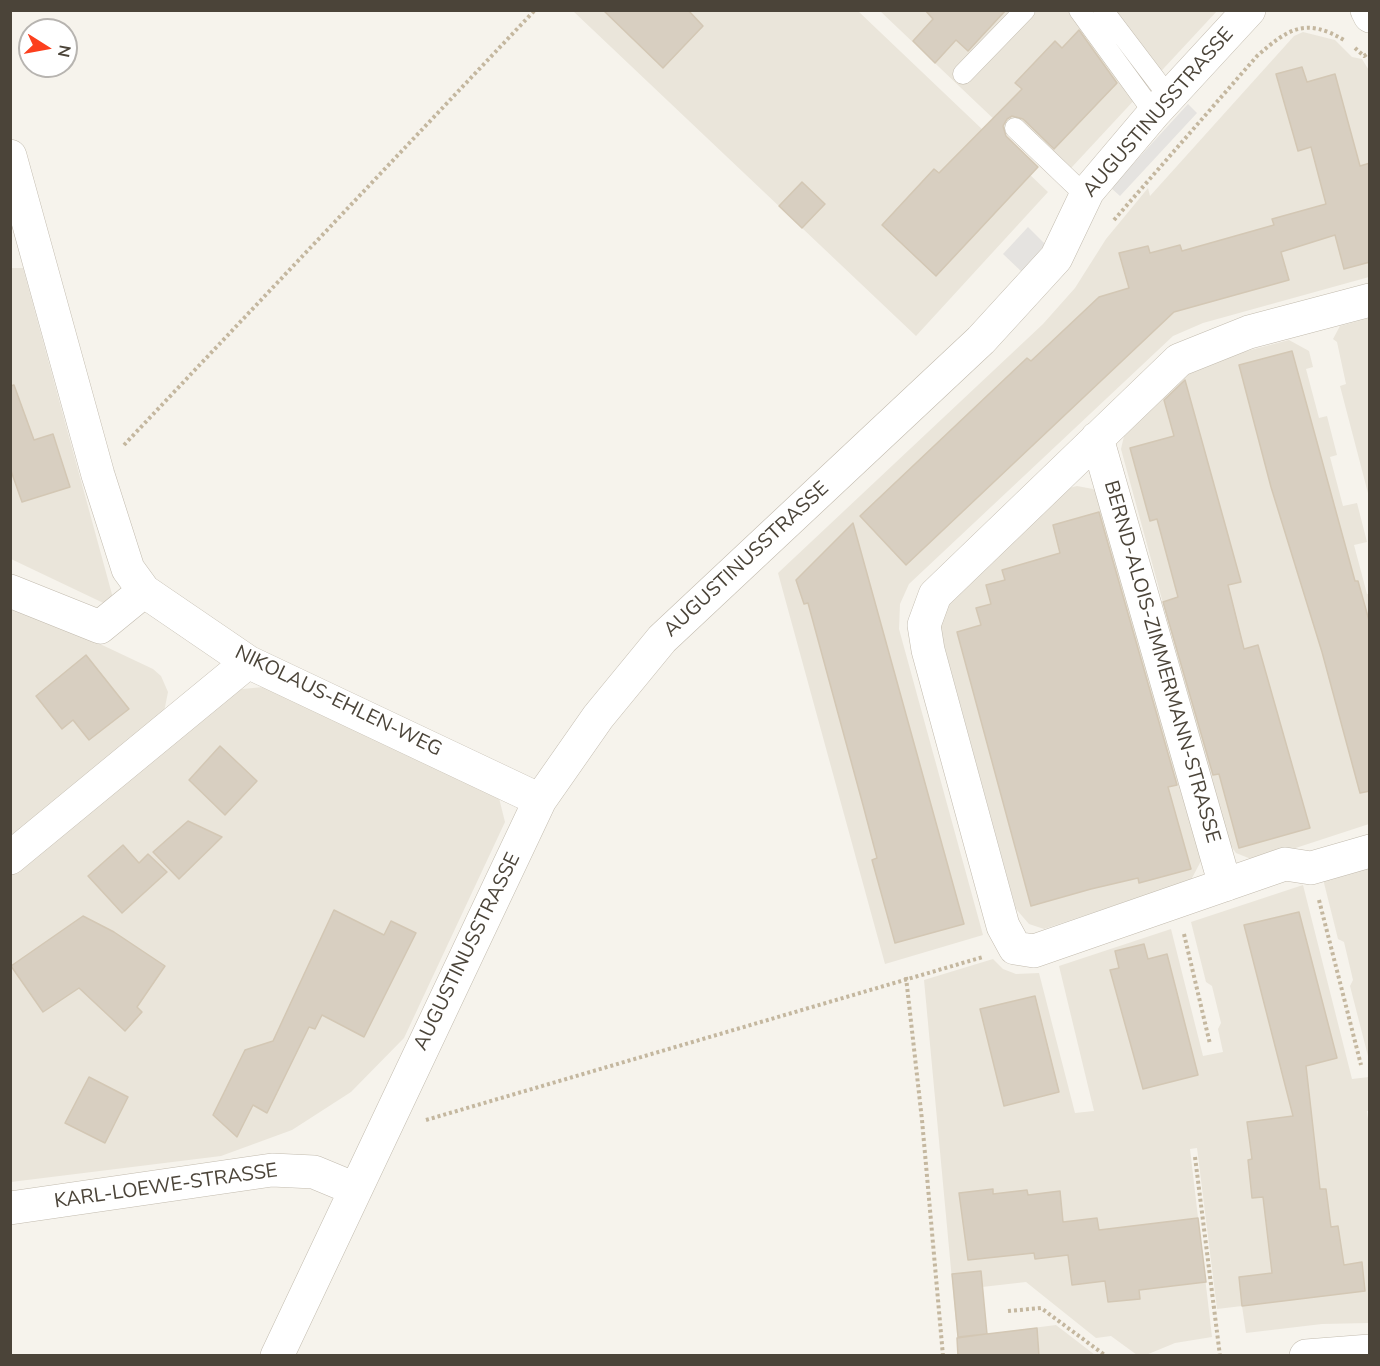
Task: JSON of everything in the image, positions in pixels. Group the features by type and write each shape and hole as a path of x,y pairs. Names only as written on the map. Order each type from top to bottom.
{"street":[{"name":"AUGUSTINUSSTRASSE","path":"277,1356 540,800 598,717 662,639 981,340 1056,258 1086,196 1162,105 1249,10"},
{"path":"1367,10 1370,16"},
{"name":"NIKOLAUS-EHLEN-WEG","path":"10,156 21,242 128,569 144,591 248,662 540,800"},
{"path":"1370,300 1249,332 1179,360 935,595 924,625 928,650 1003,926 1015,948 1034,951 1285,864 1311,868 1370,850"},
{"name":"BERND-ALOIS-ZIMMERMANN-STRASSE","path":"1097,438 1225,885"},
{"path":"10,591 100,627 144,591"},
{"path":"10,858 248,662"},
{"name":"KARL-LOEWE-STRASSE","path":"10,1208 272,1170 314,1172 355,1189"},
{"path":"1306,1356 1370,1351"}],"lane":[{"path":"963,74 1025,10"},
{"path":"1079,10 1162,105"},
{"path":"1103,10 1162,105"},
{"path":"1015,128 1086,196"}],"path":[{"path":"98,475 535,10"},
{"path":"1112,222 1257,56 1276,39 1290,30 1305,26 1321,28 1350,43 1364,56 1370,52"},
{"path":"1311,868 1361,1065"},
{"path":"1176,902 1210,1044"},
{"path":"423,1121 906,977 1015,948"},
{"path":"906,977 922,1120 943,1356"},
{"path":"1195,1156 1220,1356"},
{"path":"1008,1311 1041,1308 1106,1356"}],"shaded area":[{"path":"573,11 858,11 1048,192 916,336"},
{"path":"880,11 1217,11 1059,181"},
{"path":"1303,32 1335,40 1352,57 1362,59 1370,72 1369,277 1203,323 1173,336 909,584 900,604 899,629 983,935 885,964 778,573 1043,324 1075,288 1106,239 1148,188 1150,196 1294,36"},
{"path":"1188,104 1197,113 1120,196 1111,188"},
{"path":"1028,227 1045,244 1023,273 1003,254"},
{"path":"10,268 23,268 116,609 11,559"},
{"path":"1370,318 1369,497 1340,386 1346,384 1337,342 1333,339 1340,326"},
{"path":"1289,340 1309,351 1313,367 1306,369 1319,418 1327,416 1337,455 1330,457 1343,506 1357,503 1367,542 1354,545 1367,594 1369,594 1369,824 1262,859 1251,859 1236,853 1228,842 1121,449 1124,436 1190,372 1220,358"},
{"path":"1077,486 1093,489 1100,494 1202,859 1191,880 1044,929 1029,924 1016,909 939,626 943,605 1069,488"},
{"path":"11,602 153,669 161,676 168,692 164,712 11,840"},
{"path":"274,686 498,794 505,822 404,1038 351,1092 292,1130 221,1156 11,1182 10,874 232,690"},
{"path":"1369,865 1369,1060 1350,986 1353,980 1344,942 1338,939 1323,879"},
{"path":"1303,885 1352,1079 1369,1077 1369,1111 1367,1111 1370,1136 1369,1323 1322,1324 1246,1333 1242,1306 1217,1309 1197,1148 1190,1149 1212,1337 1175,1343 1146,1355 1137,1355 1111,1336 1096,1338 1026,1282 982,1287 986,1334 1056,1325 1095,1355 959,1355 924,980 993,959 1003,969 1016,974 1039,973 1075,1113 1094,1111 1059,966 1171,929 1203,1056 1223,1052 1218,1029 1221,1023 1212,986 1206,982 1191,922"}],"building":[{"path":"603,10 688,10 703,26 663,68"},
{"path":"925,10 1006,10 968,51 956,40 935,63 913,41 933,19"},
{"path":"1079,30 1117,83 1054,149 1023,119 1012,116 1007,119 1003,126 1006,136 1038,167 936,276 882,225 934,169 939,173 1022,89 1015,83 1055,41 1062,48"},
{"path":"1302,67 1307,82 1335,74 1360,166 1370,163 1370,262 1344,269 1335,235 1281,252 1289,280 1174,312 906,565 860,516 1027,358 1031,361 1099,297 1129,288 1119,253 1148,246 1150,253 1180,245 1182,251 1274,225 1272,219 1326,204 1311,147 1298,151 1276,74"},
{"path":"802,182 825,204 802,228 779,206"},
{"path":"1292,351 1355,581 1358,581 1370,624 1370,791 1360,793 1322,652 1271,487 1239,365"},
{"path":"1185,380 1241,582 1228,585 1244,649 1258,645 1310,828 1239,848 1219,774 1213,775 1163,602 1178,597 1157,519 1150,521 1130,448 1174,436 1164,400"},
{"path":"14,385 34,440 53,434 70,487 22,502 10,468 10,386"},
{"path":"1099,512 1177,785 1168,787 1191,869 1139,883 1138,878 1031,906 957,632 981,625 976,608 991,604 986,585 1005,580 1002,570 1060,553 1053,525"},
{"path":"853,523 964,924 895,943 872,860 877,858 808,603 804,604 796,580"},
{"path":"86,655 129,709 89,740 73,720 62,729 36,696"},
{"path":"220,746 257,781 225,815 189,780"},
{"path":"188,821 222,837 179,879 153,852"},
{"path":"123,845 139,863 148,854 167,872 122,913 88,876"},
{"path":"334,910 384,935 391,921 416,933 364,1037 322,1015 315,1029 309,1027 267,1113 253,1105 237,1137 213,1115 245,1050 273,1041"},
{"path":"1299,912 1337,1058 1306,1066 1320,1189 1326,1189 1331,1227 1338,1226 1344,1265 1362,1262 1365,1291 1242,1306 1239,1277 1272,1273 1263,1197 1252,1198 1248,1160 1252,1159 1247,1122 1293,1116 1244,925"},
{"path":"83,916 114,932 165,966 137,1007 142,1012 125,1031 79,988 43,1012 11,966"},
{"path":"1144,944 1148,959 1167,954 1198,1075 1143,1089 1110,970 1119,968 1115,951"},
{"path":"1035,996 1059,1092 1004,1106 980,1009"},
{"path":"89,1077 128,1097 105,1143 65,1123"},
{"path":"993,1189 993,1194 1027,1190 1028,1195 1060,1191 1063,1222 1097,1218 1099,1230 1198,1218 1206,1282 1139,1290 1140,1299 1108,1302 1105,1281 1072,1285 1068,1255 1035,1259 1034,1253 968,1260 959,1193"},
{"path":"981,1271 987,1334 1037,1328 1039,1356 958,1356 957,1338 986,1334 958,1337 952,1274"}]}
